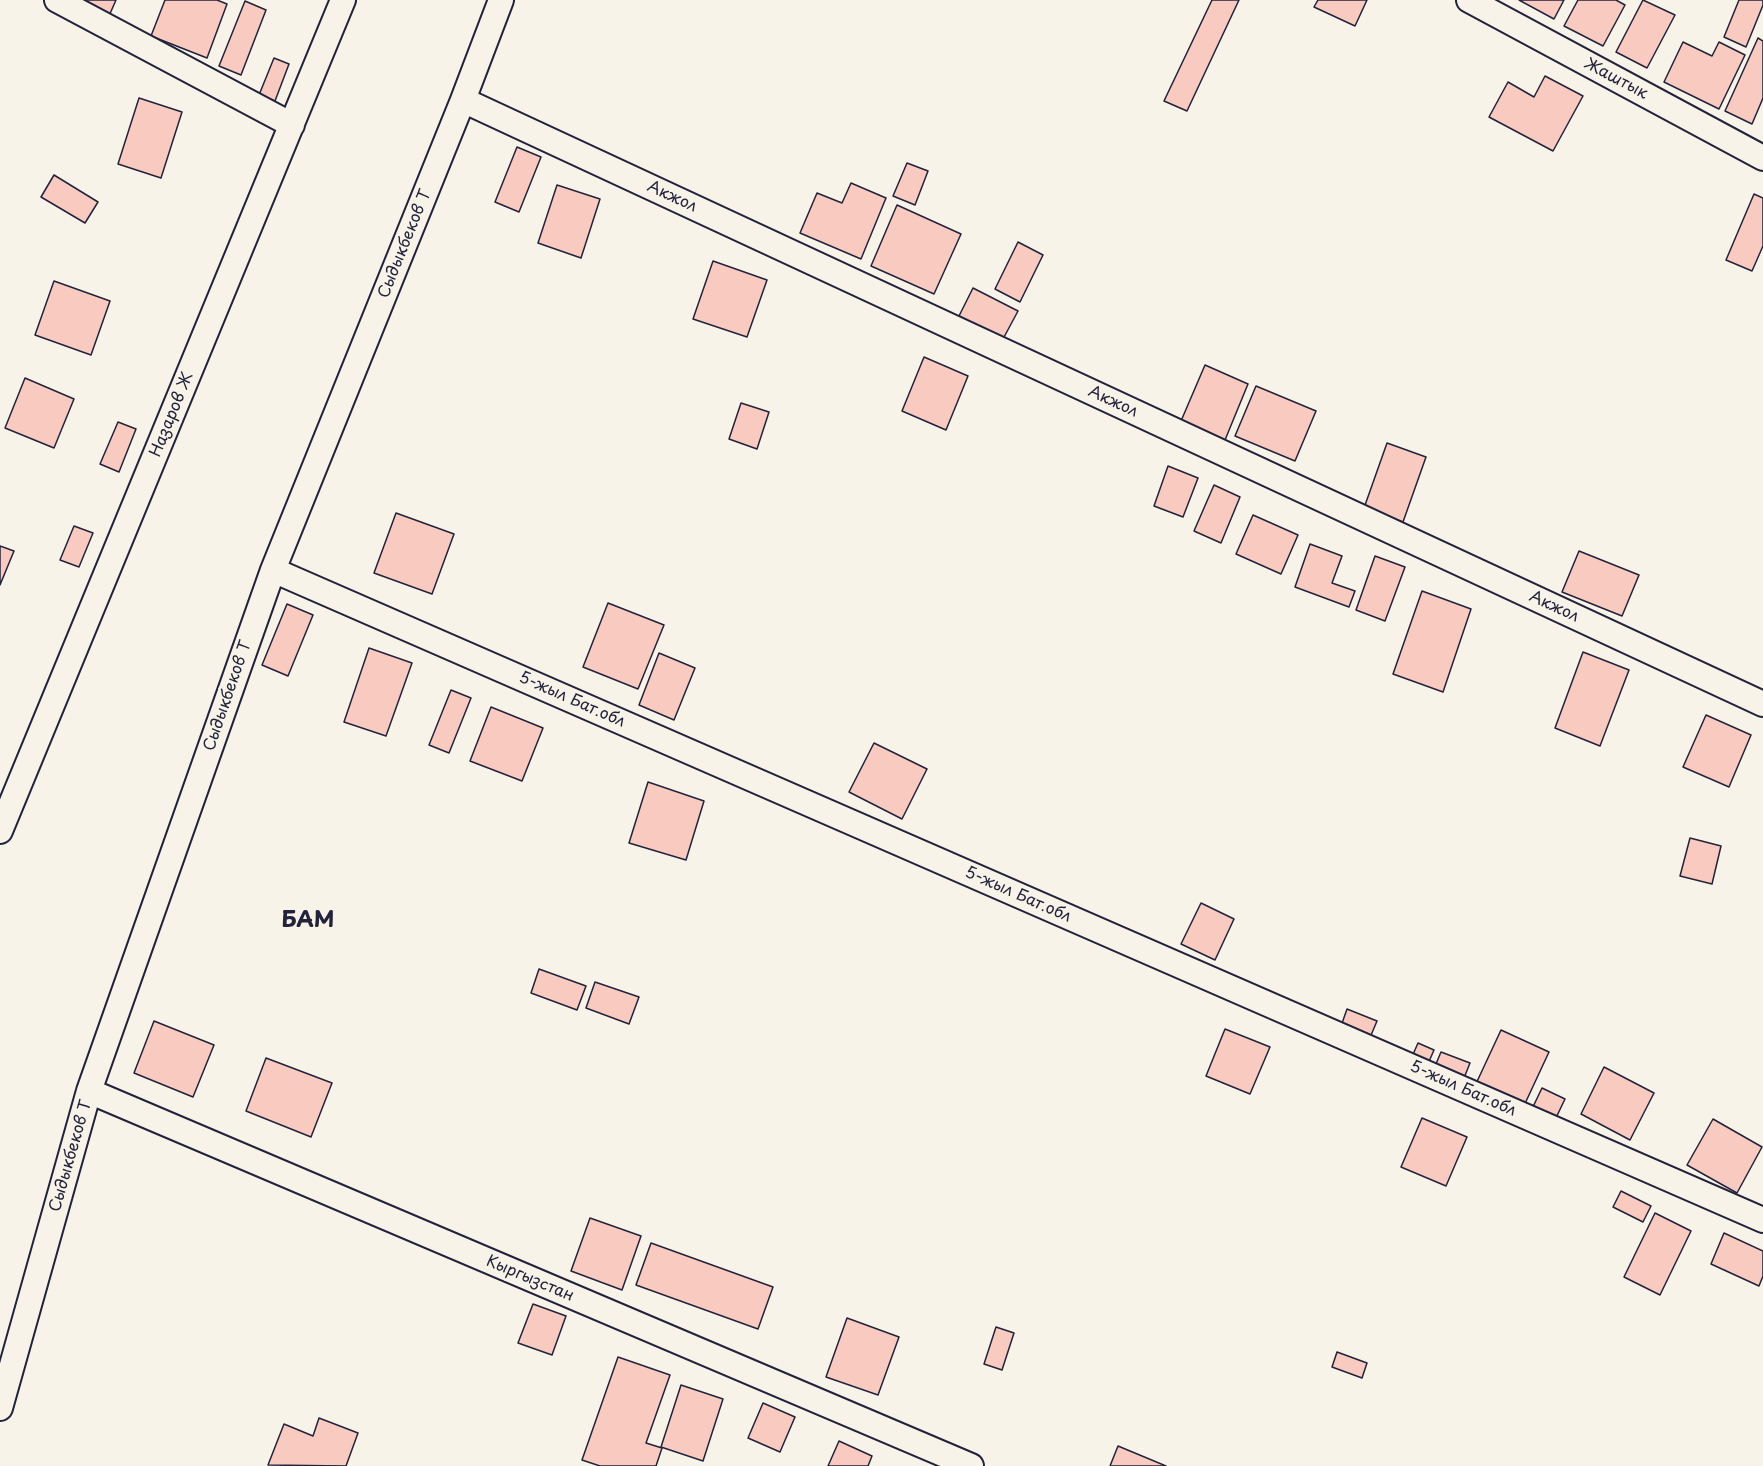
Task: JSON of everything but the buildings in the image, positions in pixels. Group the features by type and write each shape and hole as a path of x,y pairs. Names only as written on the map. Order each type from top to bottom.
{"street":[{"path":"57,0 292,125"},
{"name":"Назаров Ж","path":"0,831 7,795 343,0"},
{"name":"Сыдыкбеков Т","path":"0,1408 89,1091 273,570 463,100 501,0"},
{"name":"Жаштык","path":"1469,0 1763,158"},
{"name":"Акжол","path":"463,100 1763,704"},
{"name":"5-жыл Бат.обл","path":"273,570 1763,1220"},
{"name":"Кыргызстан","path":"89,1091 971,1466"}],"district":[{"name":"БАМ","path":"308,921"}]}
